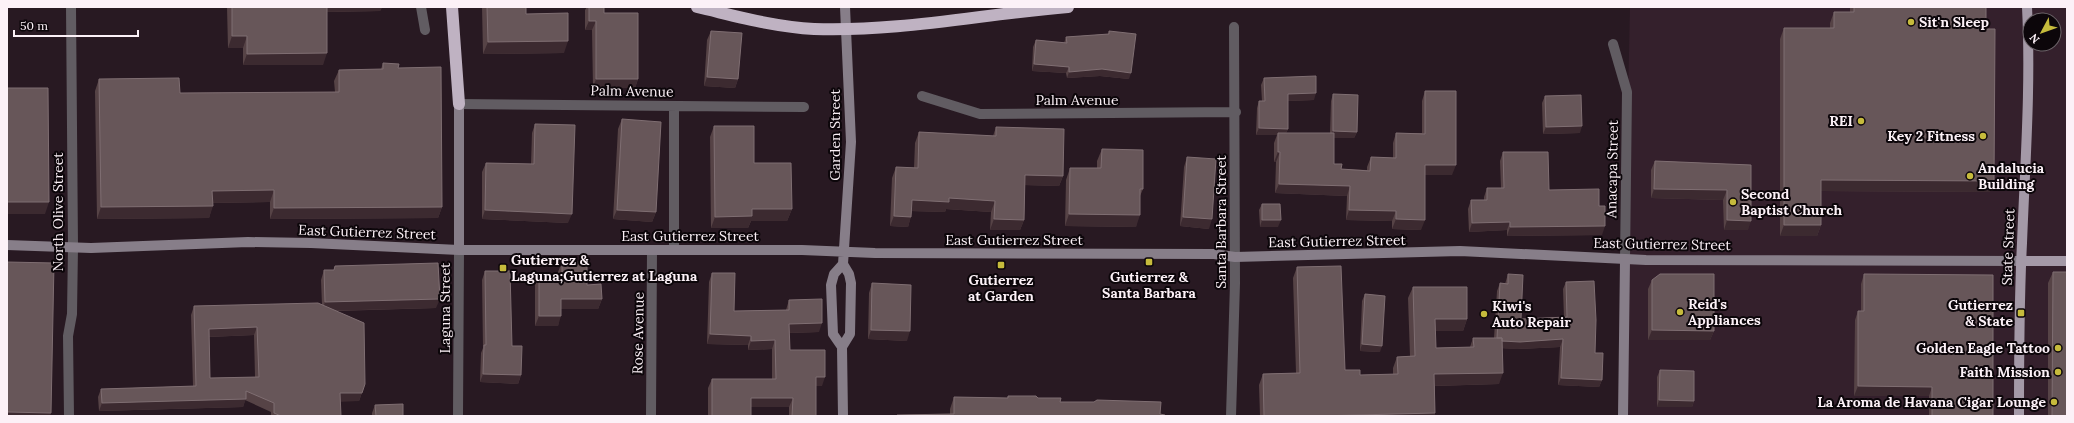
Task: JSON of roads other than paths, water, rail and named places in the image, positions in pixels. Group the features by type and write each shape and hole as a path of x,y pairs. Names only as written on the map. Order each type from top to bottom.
{"highway":[{"path":"452,7 459,104"},
{"path":"697,7 766,24 814,29 919,24 1068,7"}],"main road":[{"name":"Garden Street","path":"843,416 842,347 850,334 851,283 849,274 843,264 851,142 844,7"},
{"name":"State Street","path":"2019,416 2021,261 2028,145 2029,69 2027,7"},
{"name":"Laguna Street","path":"459,104 459,250"},
{"name":"East Gutierrez Street","path":"7,245 73,247 264,242 459,250 802,250 844,252 1214,254 1235,257 1460,251 1625,260 2021,261"},
{"name":"Anacapa Street","path":"1623,416 1625,260"},
{"path":"2021,261 2067,261"},
{"name":"Garden Street","path":"842,347 833,334 831,285 834,274 843,264"}],"street":[{"name":"North Olive Street","path":"69,416 68,336 72,314 73,247 71,7"},
{"path":"421,7 425,30"},
{"name":"Santa Barbara Street","path":"1231,416 1235,257 1236,112 1234,28"},
{"name":"Anacapa Street","path":"1613,44 1627,92 1625,260"},
{"name":"Palm Avenue","path":"922,96 980,114 1236,112"},
{"name":"Palm Avenue","path":"459,104 804,107"},
{"path":"674,106 674,250"},
{"name":"Laguna Street","path":"458,416 459,250"},
{"name":"Rose Avenue","path":"651,416 652,250"}],"place":[{"name":"Sit'n Sleep","path":"1911,22"},
{"name":"REI","path":"1861,121"},
{"name":"Key 2 Fitness","path":"1983,136"},
{"name":"Andalucia Building","path":"1970,176"},
{"name":"Second Baptist Church","path":"1733,202"},
{"name":"Gutierrez & Santa Barbara","path":"1149,262"},
{"name":"Gutierrez at Garden","path":"1001,265"},
{"name":"Gutierrez & Laguna;Gutierrez at Laguna","path":"503,268"},
{"name":"Reid's Appliances","path":"1680,312"},
{"name":"Gutierrez & State","path":"2021,313"},
{"name":"Kiwi's Auto Repair","path":"1484,314"},
{"name":"Golden Eagle Tattoo","path":"2058,348"},
{"name":"Faith Mission","path":"2058,372"},
{"name":"La Aroma de Havana Cigar Lounge","path":"2054,402"}]}
